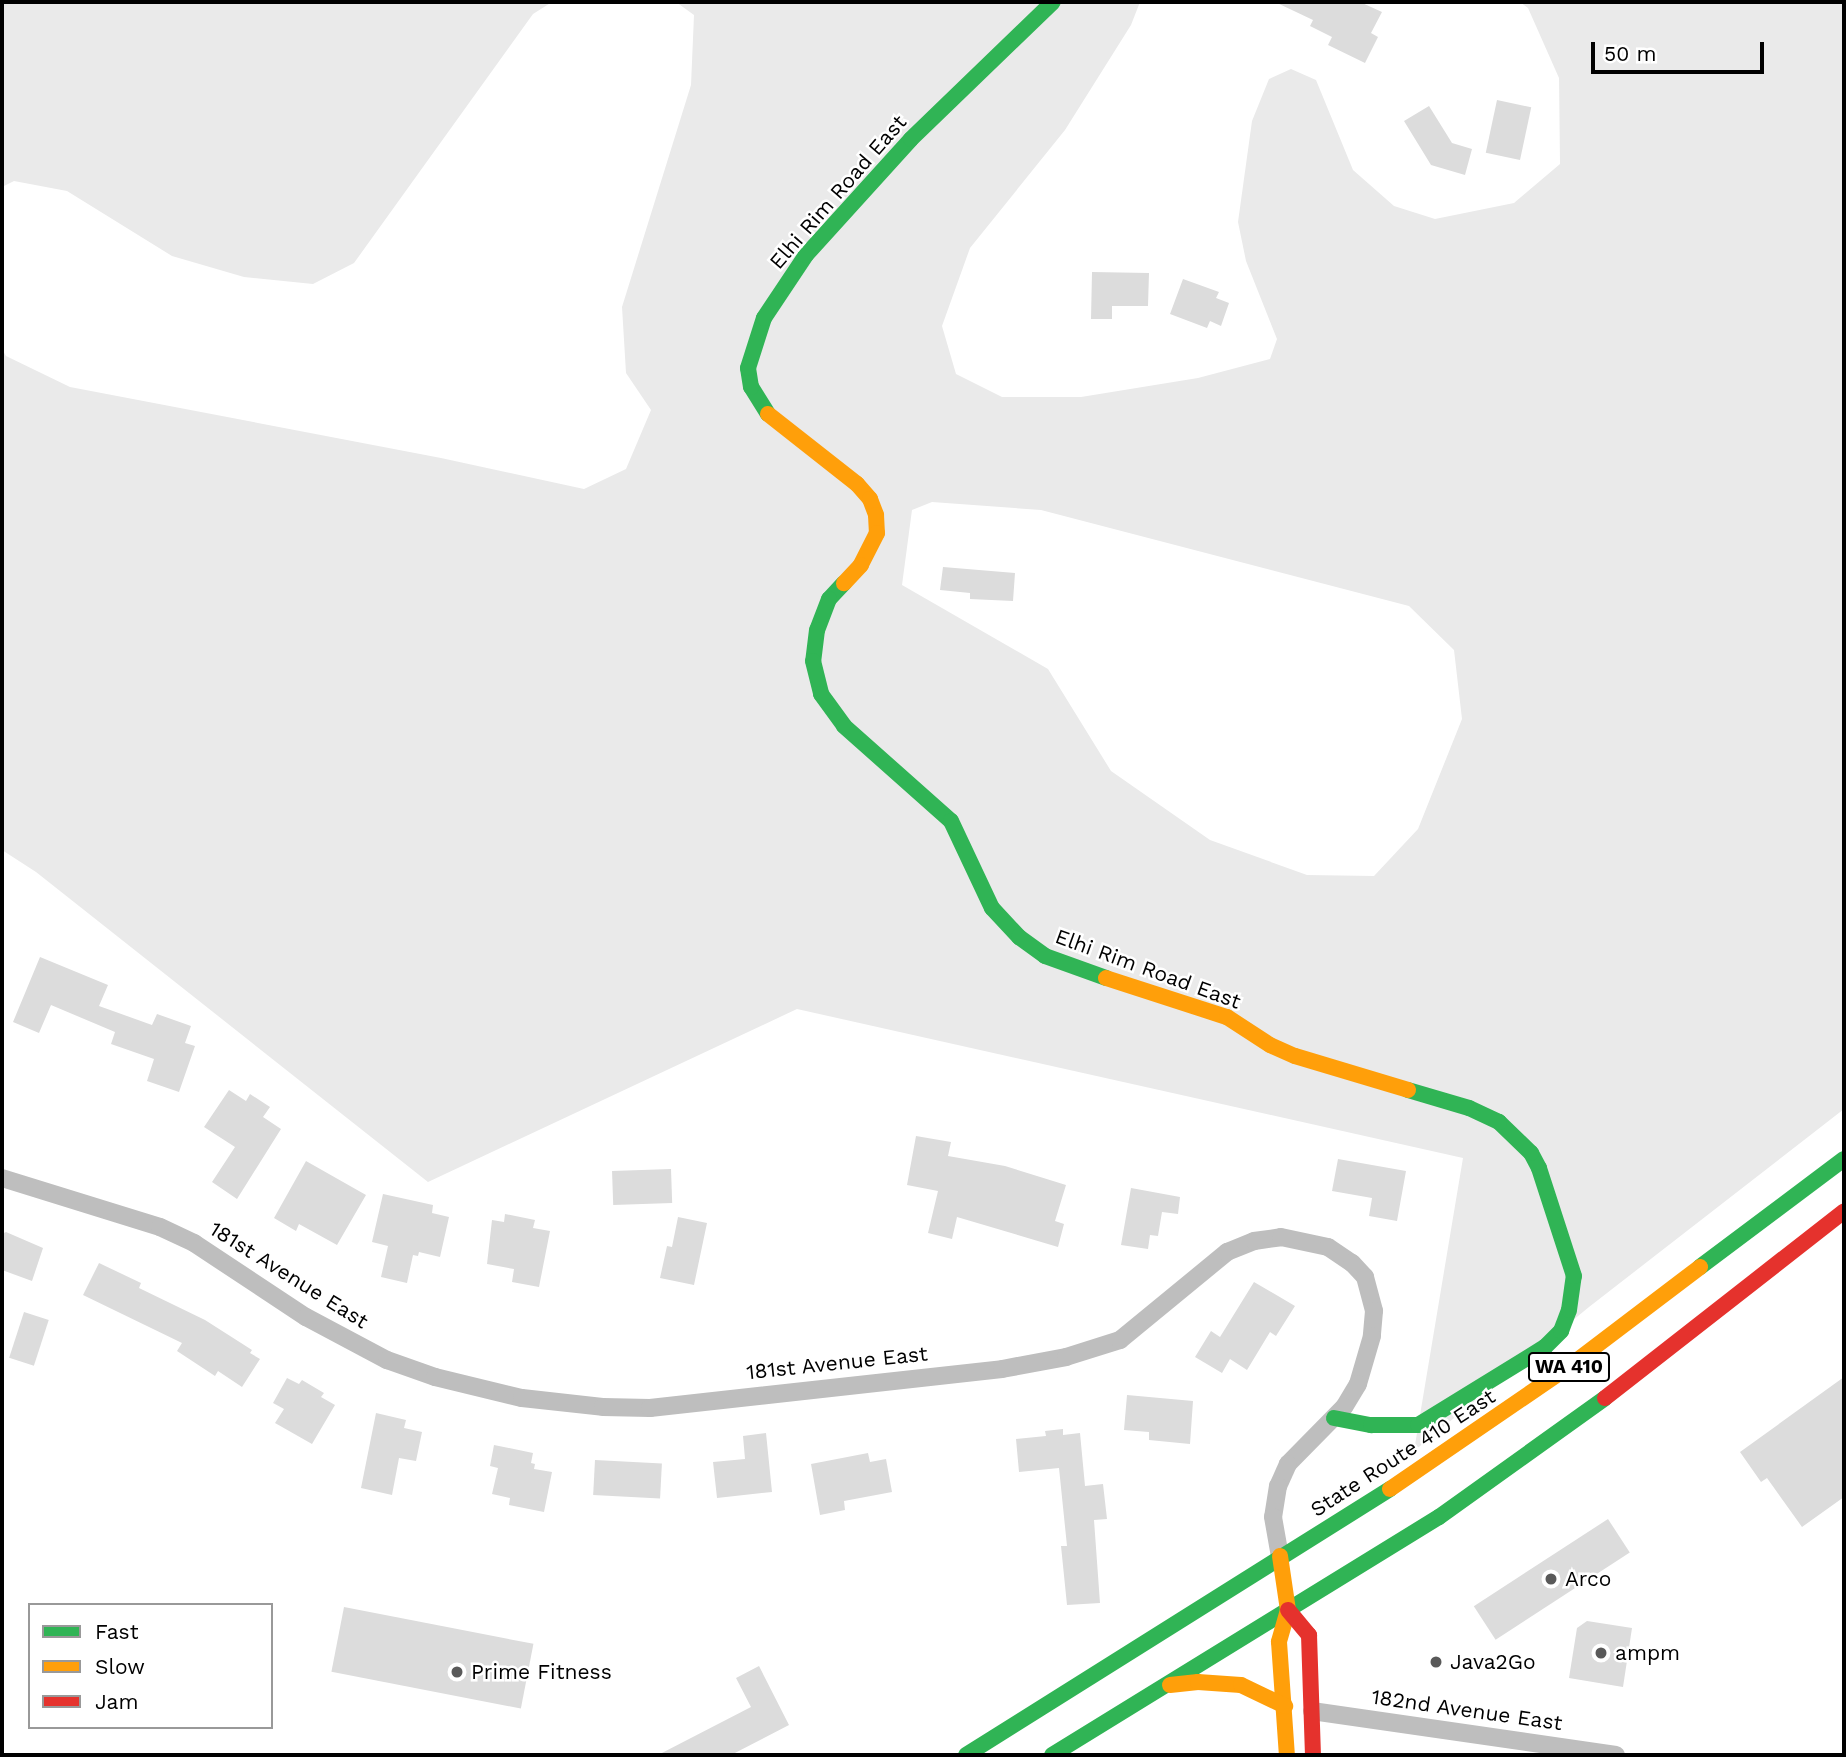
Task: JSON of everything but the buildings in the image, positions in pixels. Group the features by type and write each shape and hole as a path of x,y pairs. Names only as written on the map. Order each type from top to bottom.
{"main road":[{"name":"Elhi Rim Road East","path":"1053,2 911,139 806,255 764,318 748,368 751,387 769,416 857,484 870,499 876,515 877,533 870,551 861,565 829,599 817,630 813,661 821,694 844,726 951,821 992,908 1019,937 1045,956 1074,968 1227,1017 1270,1045 1295,1056 1469,1108 1499,1122 1531,1153 1539,1168 1574,1276 1569,1310 1561,1331 1545,1347 1419,1425 1371,1425 1334,1418"},
{"name":"State Route 410 East","path":"966,1755 1280,1556 1414,1475 1567,1368 1844,1159"},
{"name":"WA 410","path":"1052,1755 1439,1517 1588,1411 1844,1211"},
{"path":"1280,1556 1288,1610 1279,1642 1287,1755"},
{"path":"1288,1610 1309,1635 1313,1755"},
{"path":"1168,1685 1198,1682 1241,1685 1285,1706"}],"street":[{"name":"181st Avenue East","path":"2,1178 160,1227 194,1243 306,1317 387,1360 435,1377 522,1398 603,1407 650,1408 1002,1368 1066,1357 1095,1350 1129,1334 1227,1252 1254,1241 1281,1237 1328,1247 1352,1263 1365,1277 1374,1311 1367,1359 1358,1384 1344,1407 1288,1464 1278,1486 1273,1517 1280,1556"},
{"name":"182nd Avenue East","path":"1312,1711 1616,1755"}],"shaded area":[{"path":"2,2 552,2 533,14 354,263 313,284 244,277 172,256 67,191 14,181 2,187"},
{"path":"676,2 1140,2 1131,25 1065,130 970,248 942,326 956,374 1002,397 1081,397 1198,378 1270,359 1277,339 1246,261 1238,222 1252,121 1269,79 1291,69 1316,80 1353,170 1394,206 1435,219 1514,203 1560,164 1559,78 1528,8 1520,2 1844,2 1844,1109 1589,1307 1414,1451 1463,1158 797,1009 428,1182 36,872 2,850 2,349 6,356 70,387 441,458 584,489 626,469 651,410 626,373 622,307 691,85 694,15","holes":["932,502 1041,510 1409,606 1454,650 1462,719 1418,829 1374,876 1307,875 1210,840 1111,771 1048,669 902,585 912,510"]}],"traffic: fast":[{"path":"768,414 751,387 748,368 764,318 806,255 911,139 1053,2"},
{"path":"844,583 829,599 817,630 813,661 821,694 844,726 951,821 992,908 1019,937 1045,956 1106,978"},
{"path":"1334,1418 1371,1425 1418,1425 1545,1347 1561,1331 1569,1310 1574,1276 1539,1168 1531,1153 1499,1122 1469,1108 1408,1090"},
{"path":"1700,1267 1844,1159"},
{"path":"1052,1755 1439,1517 1605,1398"},
{"path":"966,1755 1390,1489"}],"traffic: slow":[{"path":"768,414 857,484 870,499 876,515 877,533 861,565 844,583"},
{"path":"1106,978 1227,1017 1270,1045 1295,1056 1408,1090"},
{"path":"1390,1489 1567,1368 1700,1267"},
{"path":"1280,1556 1288,1610 1279,1642 1287,1755"},
{"path":"1170,1685 1198,1682 1241,1685 1285,1706"}],"traffic: jam":[{"path":"1605,1398 1844,1211"},
{"path":"1288,1610 1309,1635 1313,1755"}],"place":[{"name":"Arco","path":"1551,1579"},
{"name":"ampm","path":"1601,1653"},
{"name":"Java2Go","path":"1436,1662"},
{"name":"Prime Fitness","path":"457,1672"}]}
